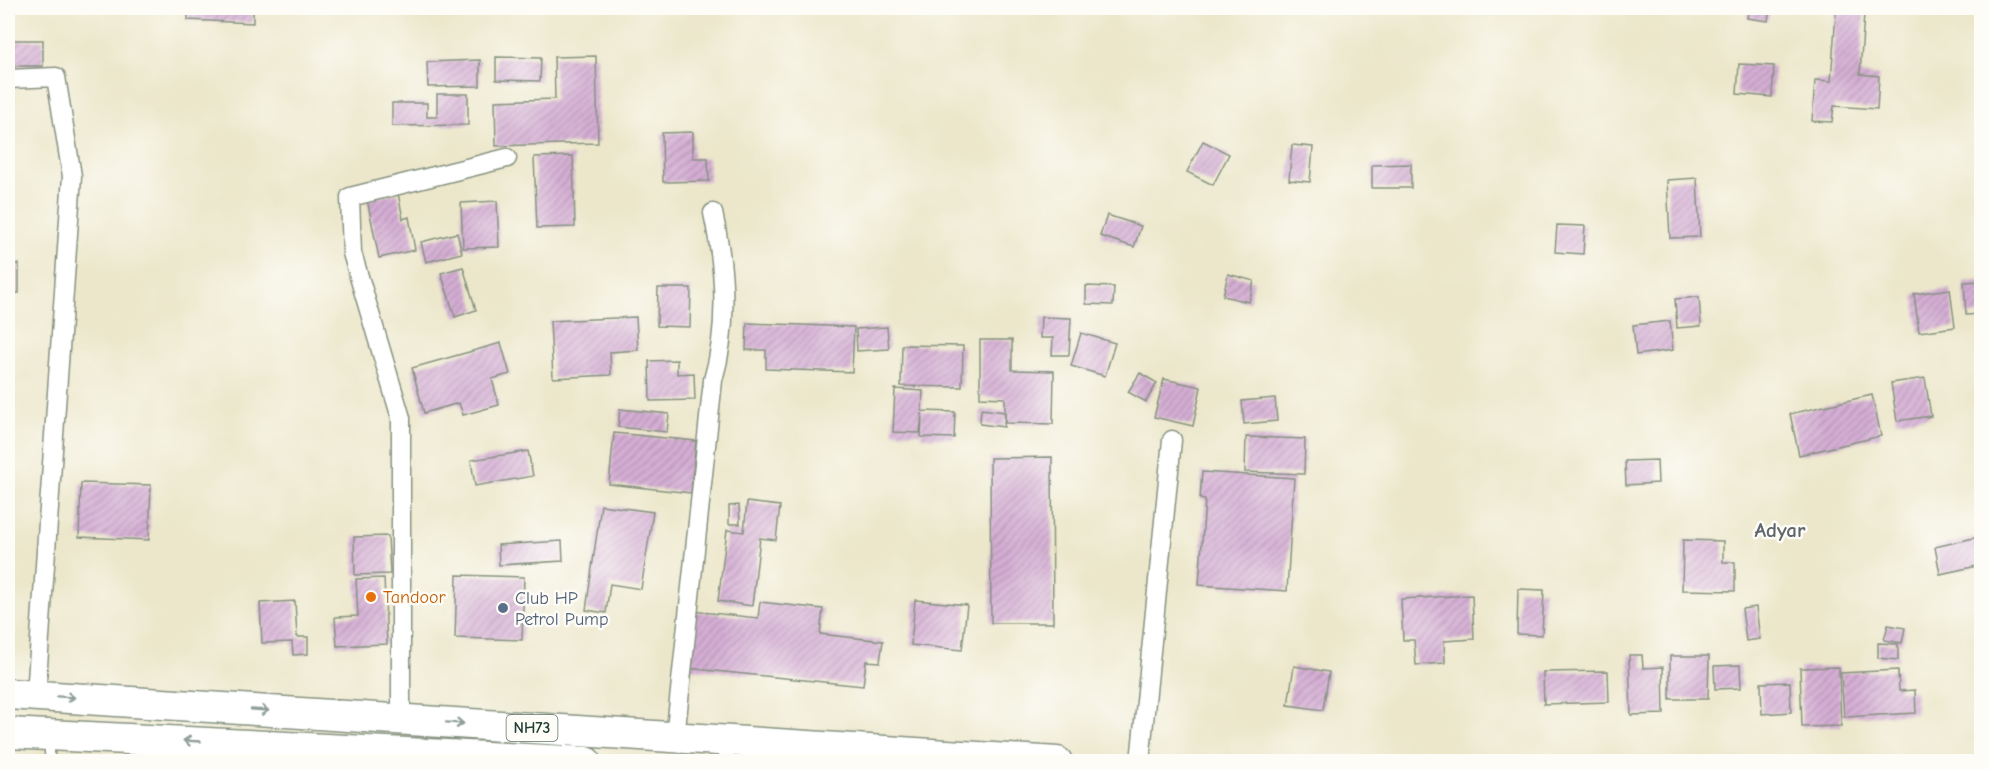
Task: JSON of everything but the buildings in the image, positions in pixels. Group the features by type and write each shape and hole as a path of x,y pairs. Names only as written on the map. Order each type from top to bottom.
{"highway":[{"name":"NH73","path":"22,695 675,738 724,751 1057,762"},
{"name":"NH73","path":"8,733 49,748 586,762"}],"street":[{"path":"8,79 56,78 72,176 22,695"},
{"path":"401,720 401,418 352,253 350,197 507,158"},
{"path":"675,738 713,380 722,352 724,261 713,213"},
{"path":"1140,762 1172,440"}],"place":[{"name":"Tandoor","path":"371,597"},
{"name":"Club HP Petrol Pump","path":"503,608"}],"district":[{"name":"Adyar","path":"1780,530"}]}
